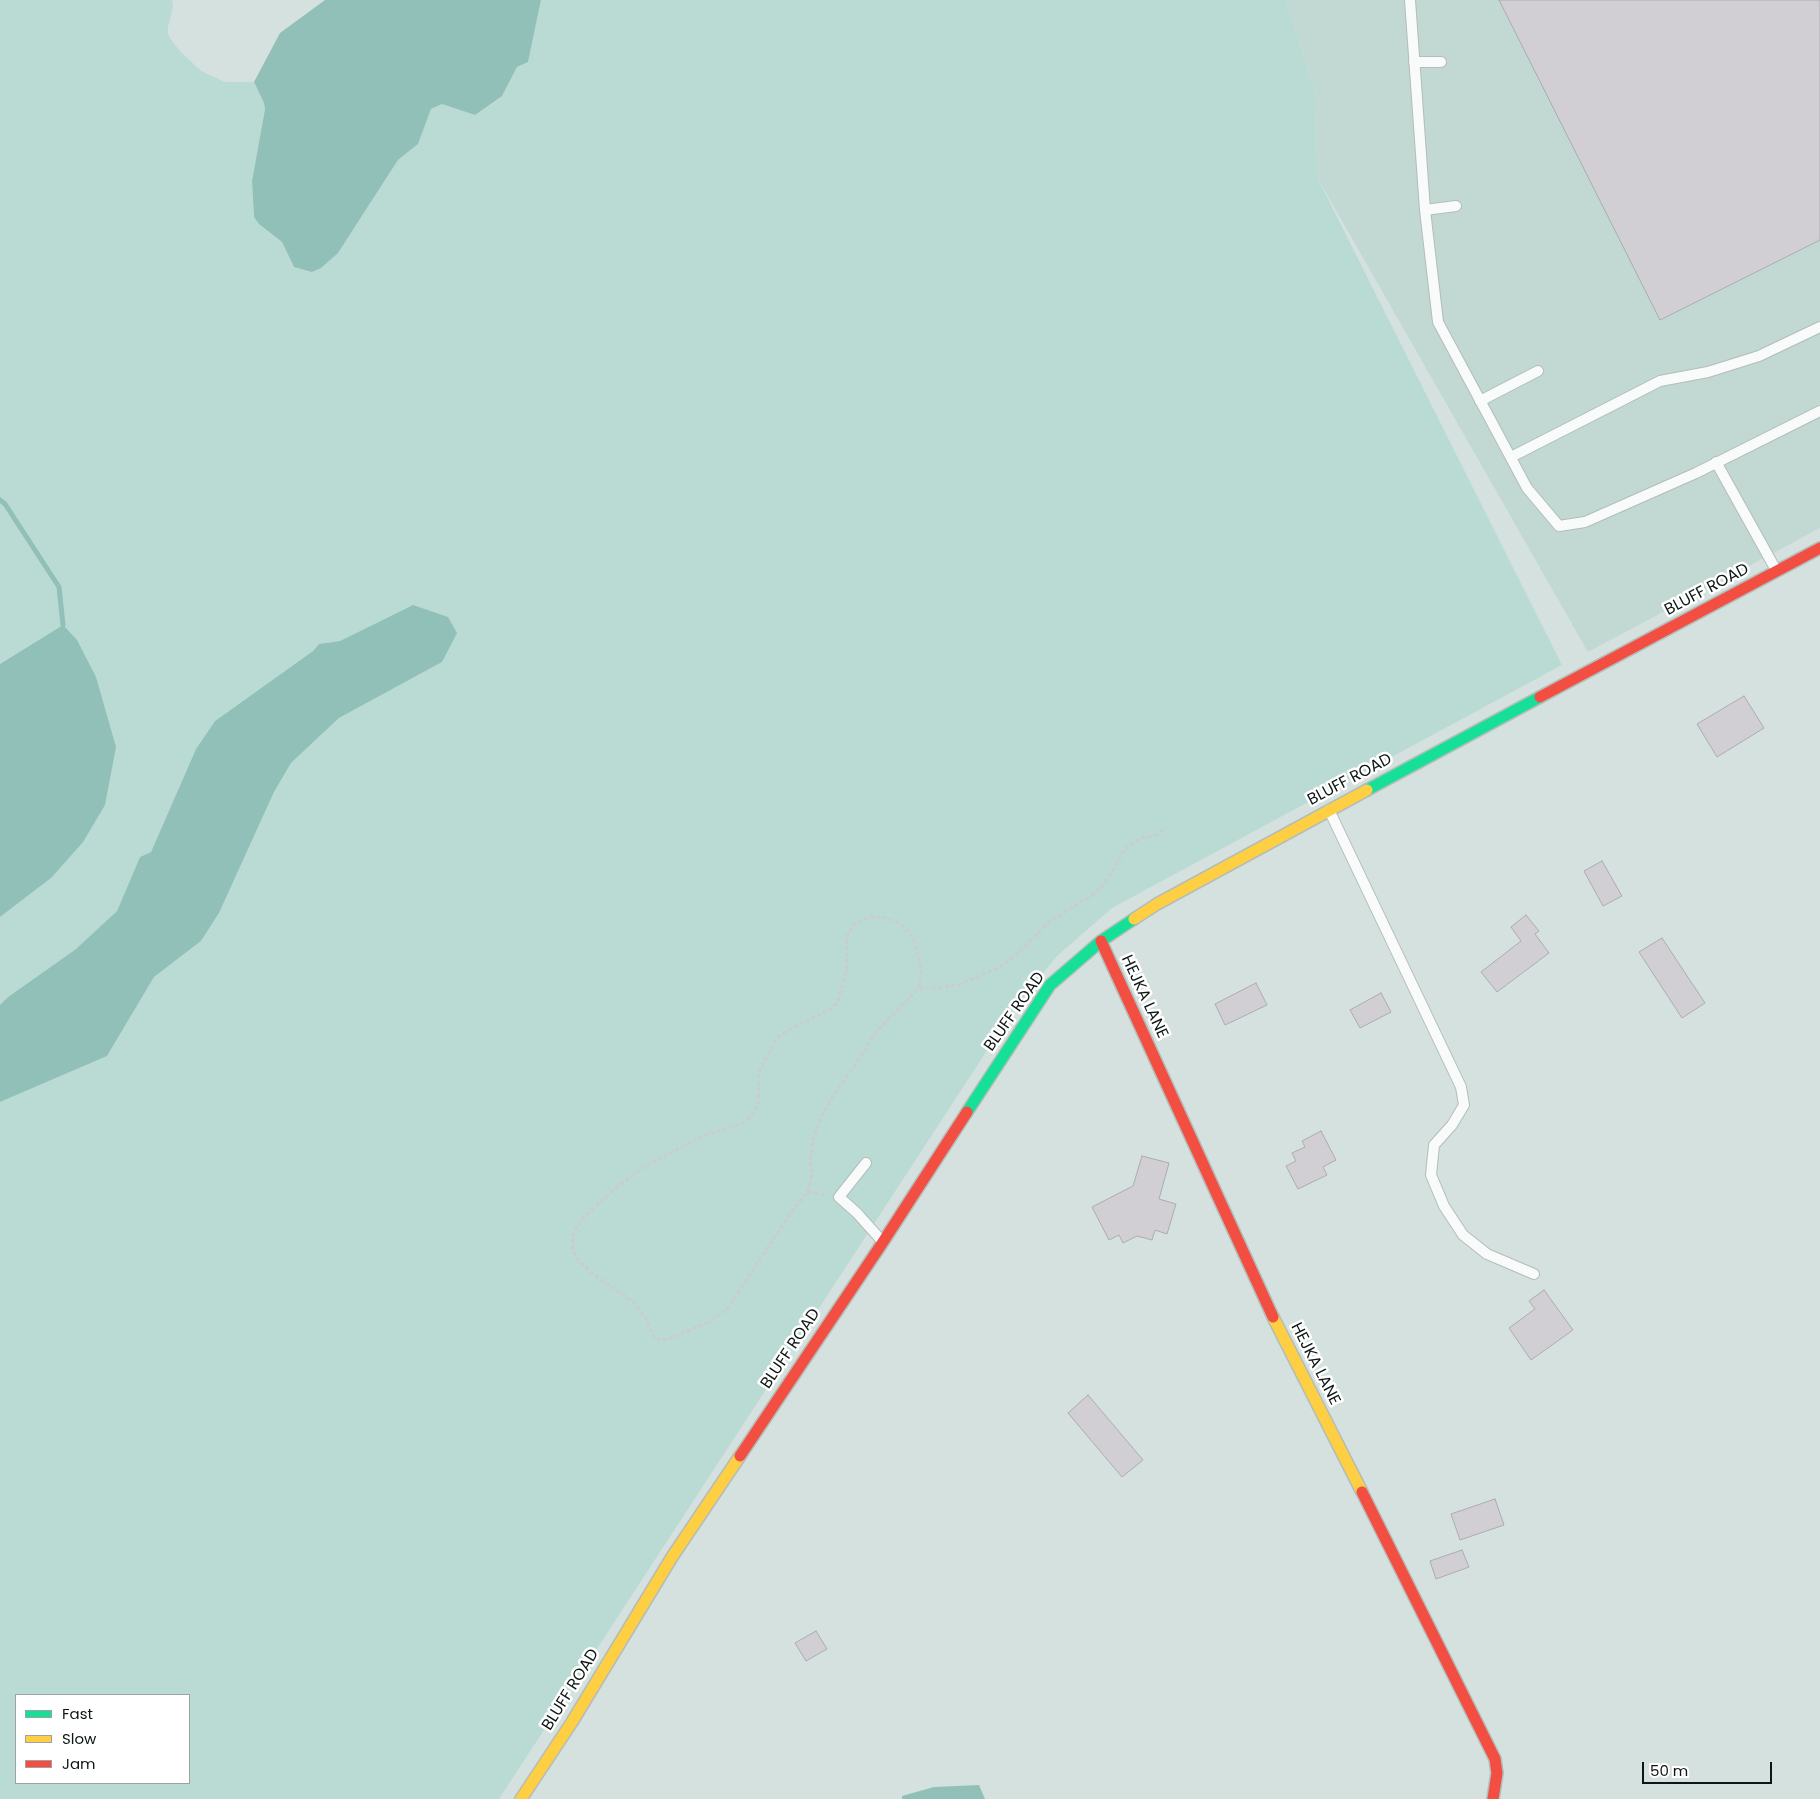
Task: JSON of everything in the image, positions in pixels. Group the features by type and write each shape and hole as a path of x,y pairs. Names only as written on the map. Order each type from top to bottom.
{"street":[{"name":"BLUFF ROAD","path":"521,1799 572,1722 672,1557 882,1242 1050,985 1100,941 1157,904 1820,548"},
{"name":"HEJKA LANE","path":"1100,941 1268,1307 1495,1759 1497,1772 1493,1799"}],"lane":[{"path":"1410,0 1425,210 1438,322 1527,488 1559,526 1585,522 1716,462 1820,411"},
{"path":"1414,62 1441,62"},
{"path":"1425,210 1456,206"},
{"path":"1511,457 1660,381 1708,372 1759,356 1820,327"},
{"path":"1480,401 1538,371"},
{"path":"1716,462 1777,571"},
{"path":"1329,810 1461,1088 1464,1105 1452,1125 1434,1145 1431,1175 1444,1206 1463,1236 1487,1254 1534,1274"},
{"path":"866,1163 839,1197 857,1213 882,1242"}],"path":[{"path":"919,988 958,985 1000,967 1017,954 1050,922 1093,895 1114,870 1122,853 1131,844 1166,829"},
{"path":"869,917 882,917 904,926 913,938 918,952 921,974 919,988 875,1034 821,1117 813,1140 810,1160 812,1175 808,1192 794,1208 727,1310 709,1322 667,1340 655,1339 645,1317 632,1301 593,1274 576,1258 572,1244 574,1231 586,1215 618,1186 643,1168 687,1144 708,1134 740,1125 754,1112 758,1104 759,1072 776,1039 788,1030 829,1010 837,1003 847,970 848,936 852,927 859,921 869,917"},
{"path":"808,1192 839,1197"}],"shaded area":[{"path":"0,0 172,0 173,6 168,34 181,52 201,71 225,82 254,82 264,103 265,109 252,181 254,217 259,224 282,242 294,267 338,253 398,160 418,144 431,109 442,104 475,115 502,96 517,67 528,62 541,0 1286,0 1316,95 1317,177 1562,665 1112,908 1057,956 1016,1006 499,1799 0,1799 0,1102 107,1056 154,977 201,941 219,913 274,792 291,763 339,718 442,662 413,605 340,641 319,644 313,651 215,721 196,749 151,852 140,857 117,911 76,949 8,997 0,1005 0,917 51,878 63,625 0,664"},
{"path":"1286,0 1820,0 1820,528 1588,652 1317,177 1316,95"}],"water":[{"path":"325,0 541,0 528,62 517,67 502,96 475,115 442,104 431,109 418,144 398,160 338,253 321,268 312,272 294,267 282,242 259,224 254,217 252,181 265,109 254,82 280,33"},
{"path":"413,605 448,617 457,633 442,662 339,718 291,763 274,792 219,913 201,941 154,977 107,1056 0,1102 0,1005 8,997 76,949 117,911 140,857 151,852 196,749 215,721 313,651 319,644 340,641"},
{"path":"63,625 77,640 96,677 116,747 105,805 83,842 51,878 0,917 0,664"},
{"path":"979,1785 985,1799 902,1799 902,1796 934,1787"}],"building":[{"path":"1499,0 1820,0 1820,240 1660,320"},
{"path":"1744,696 1764,728 1717,757 1697,724"},
{"path":"1602,861 1622,896 1603,906 1584,871"},
{"path":"1526,915 1539,931 1535,934 1549,953 1497,992 1481,972 1521,941 1511,927"},
{"path":"1662,938 1705,1003 1682,1018 1639,952"},
{"path":"1256,983 1267,1005 1225,1025 1215,1004"},
{"path":"1381,993 1391,1012 1360,1028 1350,1010"},
{"path":"1321,1131 1336,1160 1323,1167 1327,1175 1298,1189 1286,1166 1296,1161 1292,1153 1305,1147 1302,1141"},
{"path":"1142,1156 1169,1163 1159,1199 1176,1204 1167,1234 1155,1230 1152,1240 1137,1236 1123,1243 1119,1235 1109,1240 1092,1207 1133,1186"},
{"path":"1544,1290 1573,1330 1531,1360 1509,1328 1535,1309 1529,1301"},
{"path":"1088,1395 1143,1460 1122,1477 1068,1413"},
{"path":"1495,1499 1504,1525 1460,1540 1451,1514"},
{"path":"1462,1550 1469,1567 1436,1579 1430,1561"},
{"path":"816,1631 827,1649 806,1661 795,1643"}],"waterway":[{"path":"0,500 5,504 59,587 63,625"}],"traffic: fast":[{"path":"1367,790 1540,697"},
{"path":"967,1112 1050,985 1101,941 1134,919"}],"traffic: slow":[{"path":"1134,919 1157,904 1367,790"},
{"path":"1273,1317 1362,1492"},
{"path":"521,1799 572,1722 672,1557 740,1456"}],"traffic: jam":[{"path":"1540,697 1820,548"},
{"path":"1101,941 1273,1317"},
{"path":"740,1456 967,1112"},
{"path":"1362,1492 1495,1759 1497,1773 1493,1799"}]}
